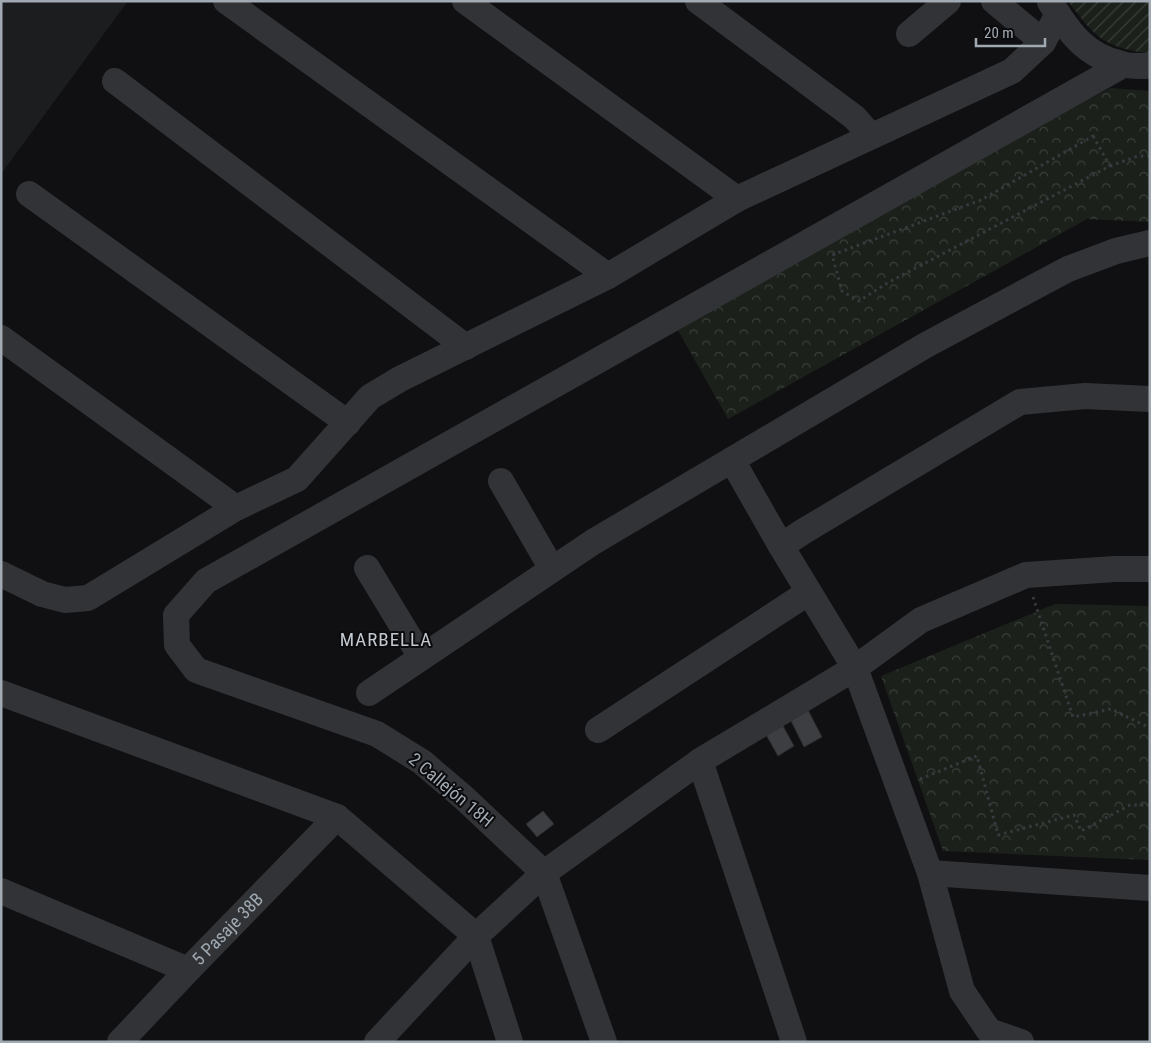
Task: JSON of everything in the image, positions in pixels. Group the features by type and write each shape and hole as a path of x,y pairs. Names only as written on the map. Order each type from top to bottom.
{"street":[{"path":"226,1 608,276"},
{"path":"465,1 737,199"},
{"path":"698,1 854,117 871,136"},
{"path":"909,34 948,1"},
{"path":"994,1 1043,42"},
{"path":"1,574 42,594 65,600 88,598 236,508 297,479 370,397 400,379 608,276 737,199 1012,71 1043,42 1054,8"},
{"path":"1054,8 1078,41 1095,55 1123,65 1150,66"},
{"name":"2 Callejón 18H","path":"604,1042 544,873 463,797 422,762 377,734 196,670 177,645 176,615 206,581 1123,65"},
{"path":"115,80 466,347"},
{"path":"29,194 348,423"},
{"path":"369,693 593,542 926,345 1068,269 1116,251 1150,243"},
{"path":"1,338 236,508"},
{"path":"781,546 1020,402 1085,396 1150,399"},
{"path":"732,460 781,546 855,668 930,874 962,991 990,1031 1020,1042"},
{"path":"501,481 552,569"},
{"path":"367,568 421,657"},
{"path":"377,1042 476,936 544,873 700,762 855,668 921,620 1026,575 1115,569 1150,569"},
{"path":"598,730 809,592"},
{"path":"1,693 337,817 476,936 510,1042"},
{"path":"700,762 794,1042"},
{"name":"5 Pasaje 38B","path":"120,1042 337,817"},
{"path":"930,874 1150,888"},
{"path":"1,891 188,970"}],"path":[{"path":"1110,166 1093,136 981,200 832,256 842,291 860,301 889,282 1110,166 1138,156 1150,156"},
{"path":"1026,575 1045,639 1073,717 1111,709 1150,728"},
{"path":"898,788 977,756 998,835 1074,815 1081,830 1130,805 1150,804"}],"shaded area":[{"path":"1,1 128,1 1,174"}],"green space":[{"path":"1068,1 1150,1 1150,54 1119,47 1102,39 1088,26"},
{"path":"1110,88 1150,91 1150,222 1087,219 728,419 675,325"},
{"path":"1055,604 1150,606 1150,860 943,851 881,676"}],"building":[{"path":"807,708 822,737 804,747 789,717"},
{"path":"782,724 794,746 778,756 765,733"},
{"path":"543,811 554,824 537,837 526,824"}],"district":[{"name":"MARBELLA","path":"386,639"}]}
